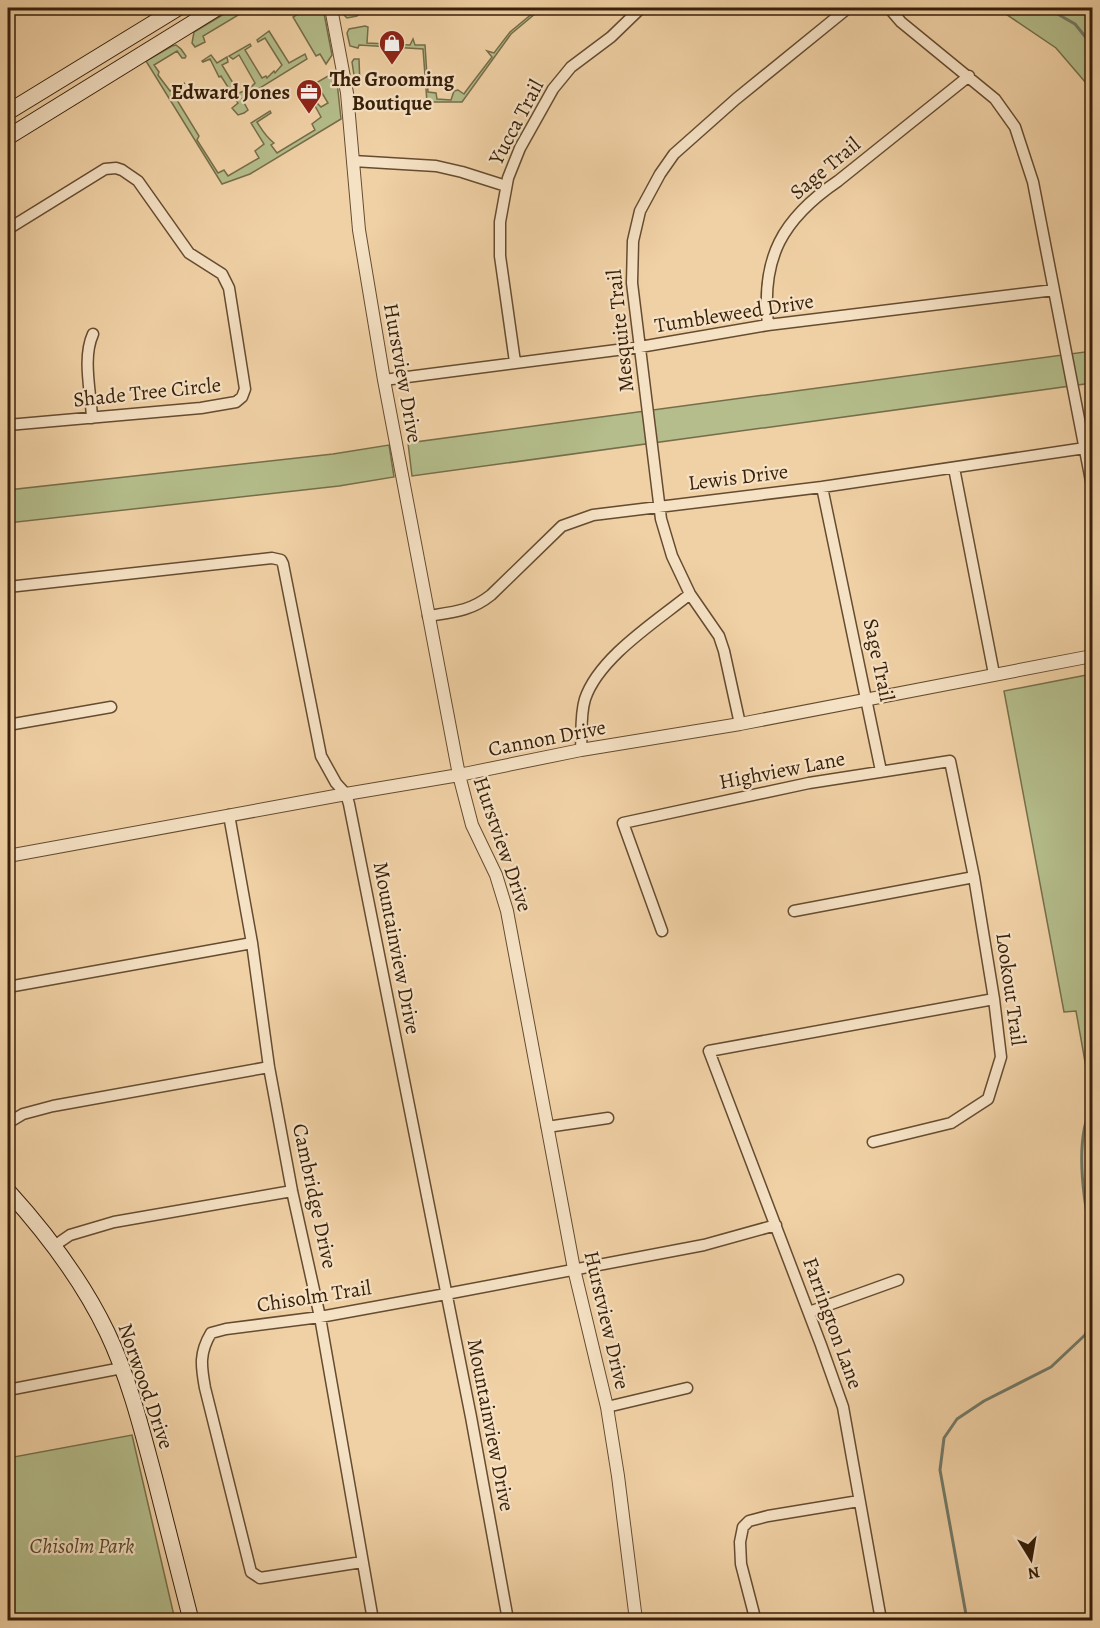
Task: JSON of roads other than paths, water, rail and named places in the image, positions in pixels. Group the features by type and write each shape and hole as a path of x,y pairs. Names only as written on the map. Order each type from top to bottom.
{"main road":[{"path":"8,112 178,8"},
{"path":"8,137 217,8"},
{"name":"Norwood Drive","path":"8,1191 54,1246 91,1302 122,1368 143,1435 191,1620"}],"street":[{"name":"Hurstview Drive","path":"331,8 347,93 359,230 428,616 459,775 472,825 496,875 507,911 574,1269 607,1407 636,1620"},
{"name":"Yucca Trail","path":"515,362 500,256 500,222 506,186 520,148 553,89 571,67 611,37 641,8"},
{"name":"Mesquite Trail","path":"740,724 719,636 690,594 672,556 661,519 633,283 633,241 640,211 674,154 736,99 848,8"},
{"path":"889,8 901,22 995,99 1015,127 1033,182 1092,486"},
{"name":"Sage Trail","path":"768,326 765,300 768,273 771,260 785,232 815,196 838,181 969,76"},
{"path":"353,161 436,166 506,186"},
{"name":"Shade Tree Circle","path":"8,230 96,173 116,168 130,174 138,181 189,253 222,274 229,288 245,380 242,397 236,402 201,408 8,425"},
{"name":"Tumbleweed Drive","path":"384,380 640,347 768,326 1054,290"},
{"path":"92,418 88,360 90,340 93,334"},
{"name":"Lewis Drive","path":"428,616 470,609 491,595 562,526 593,515 822,487 1085,448"},
{"path":"954,468 994,674"},
{"name":"Sage Trail","path":"822,487 881,771"},
{"name":"Mountainview Drive","path":"8,587 272,558 281,560 321,756 336,783 346,794 471,1417 508,1620"},
{"path":"581,750 583,708 596,678 623,648 690,594"},
{"name":"Cannon Drive","path":"8,856 459,775 581,750 740,724 1092,656"},
{"path":"8,725 111,707"},
{"name":"Highview Lane","path":"662,931 622,823 809,783 950,761"},
{"name":"Lookout Trail","path":"873,1142 951,1123 988,1099 1001,1057 974,877 950,761"},
{"name":"Cambridge Drive","path":"229,815 252,943 269,1066 292,1191 320,1317 373,1620"},
{"path":"794,910 974,877"},
{"path":"8,987 252,943"},
{"name":"Farrington Lane","path":"880,1620 843,1407 709,1051 994,999"},
{"path":"8,1123 23,1114 53,1106 269,1066"},
{"path":"547,1127 608,1118"},
{"path":"54,1246 70,1235 114,1222 292,1191"},
{"name":"Chisolm Trail","path":"362,1562 260,1578 251,1572 204,1388 201,1365 203,1347 211,1334 226,1329 320,1317 704,1245 776,1225"},
{"path":"809,1312 898,1280"},
{"path":"8,1390 122,1368"},
{"path":"607,1407 687,1388"},
{"path":"754,1614 741,1564 740,1542 743,1527 749,1521 768,1516 859,1501"}],"waterway":[{"path":"1047,8 1075,24 1092,45"},
{"path":"1092,1106 1083,1136 1082,1154 1086,1208 1092,1240"},
{"path":"967,1620 940,1470 944,1438 957,1419 984,1401 1051,1367 1085,1335 1092,1322"}],"place":[{"name":"The Grooming Boutique","path":"392,66"},
{"name":"Edward Jones","path":"309,115"}],"park label":[{"name":"Chisolm Park","path":"82,1546"}]}
